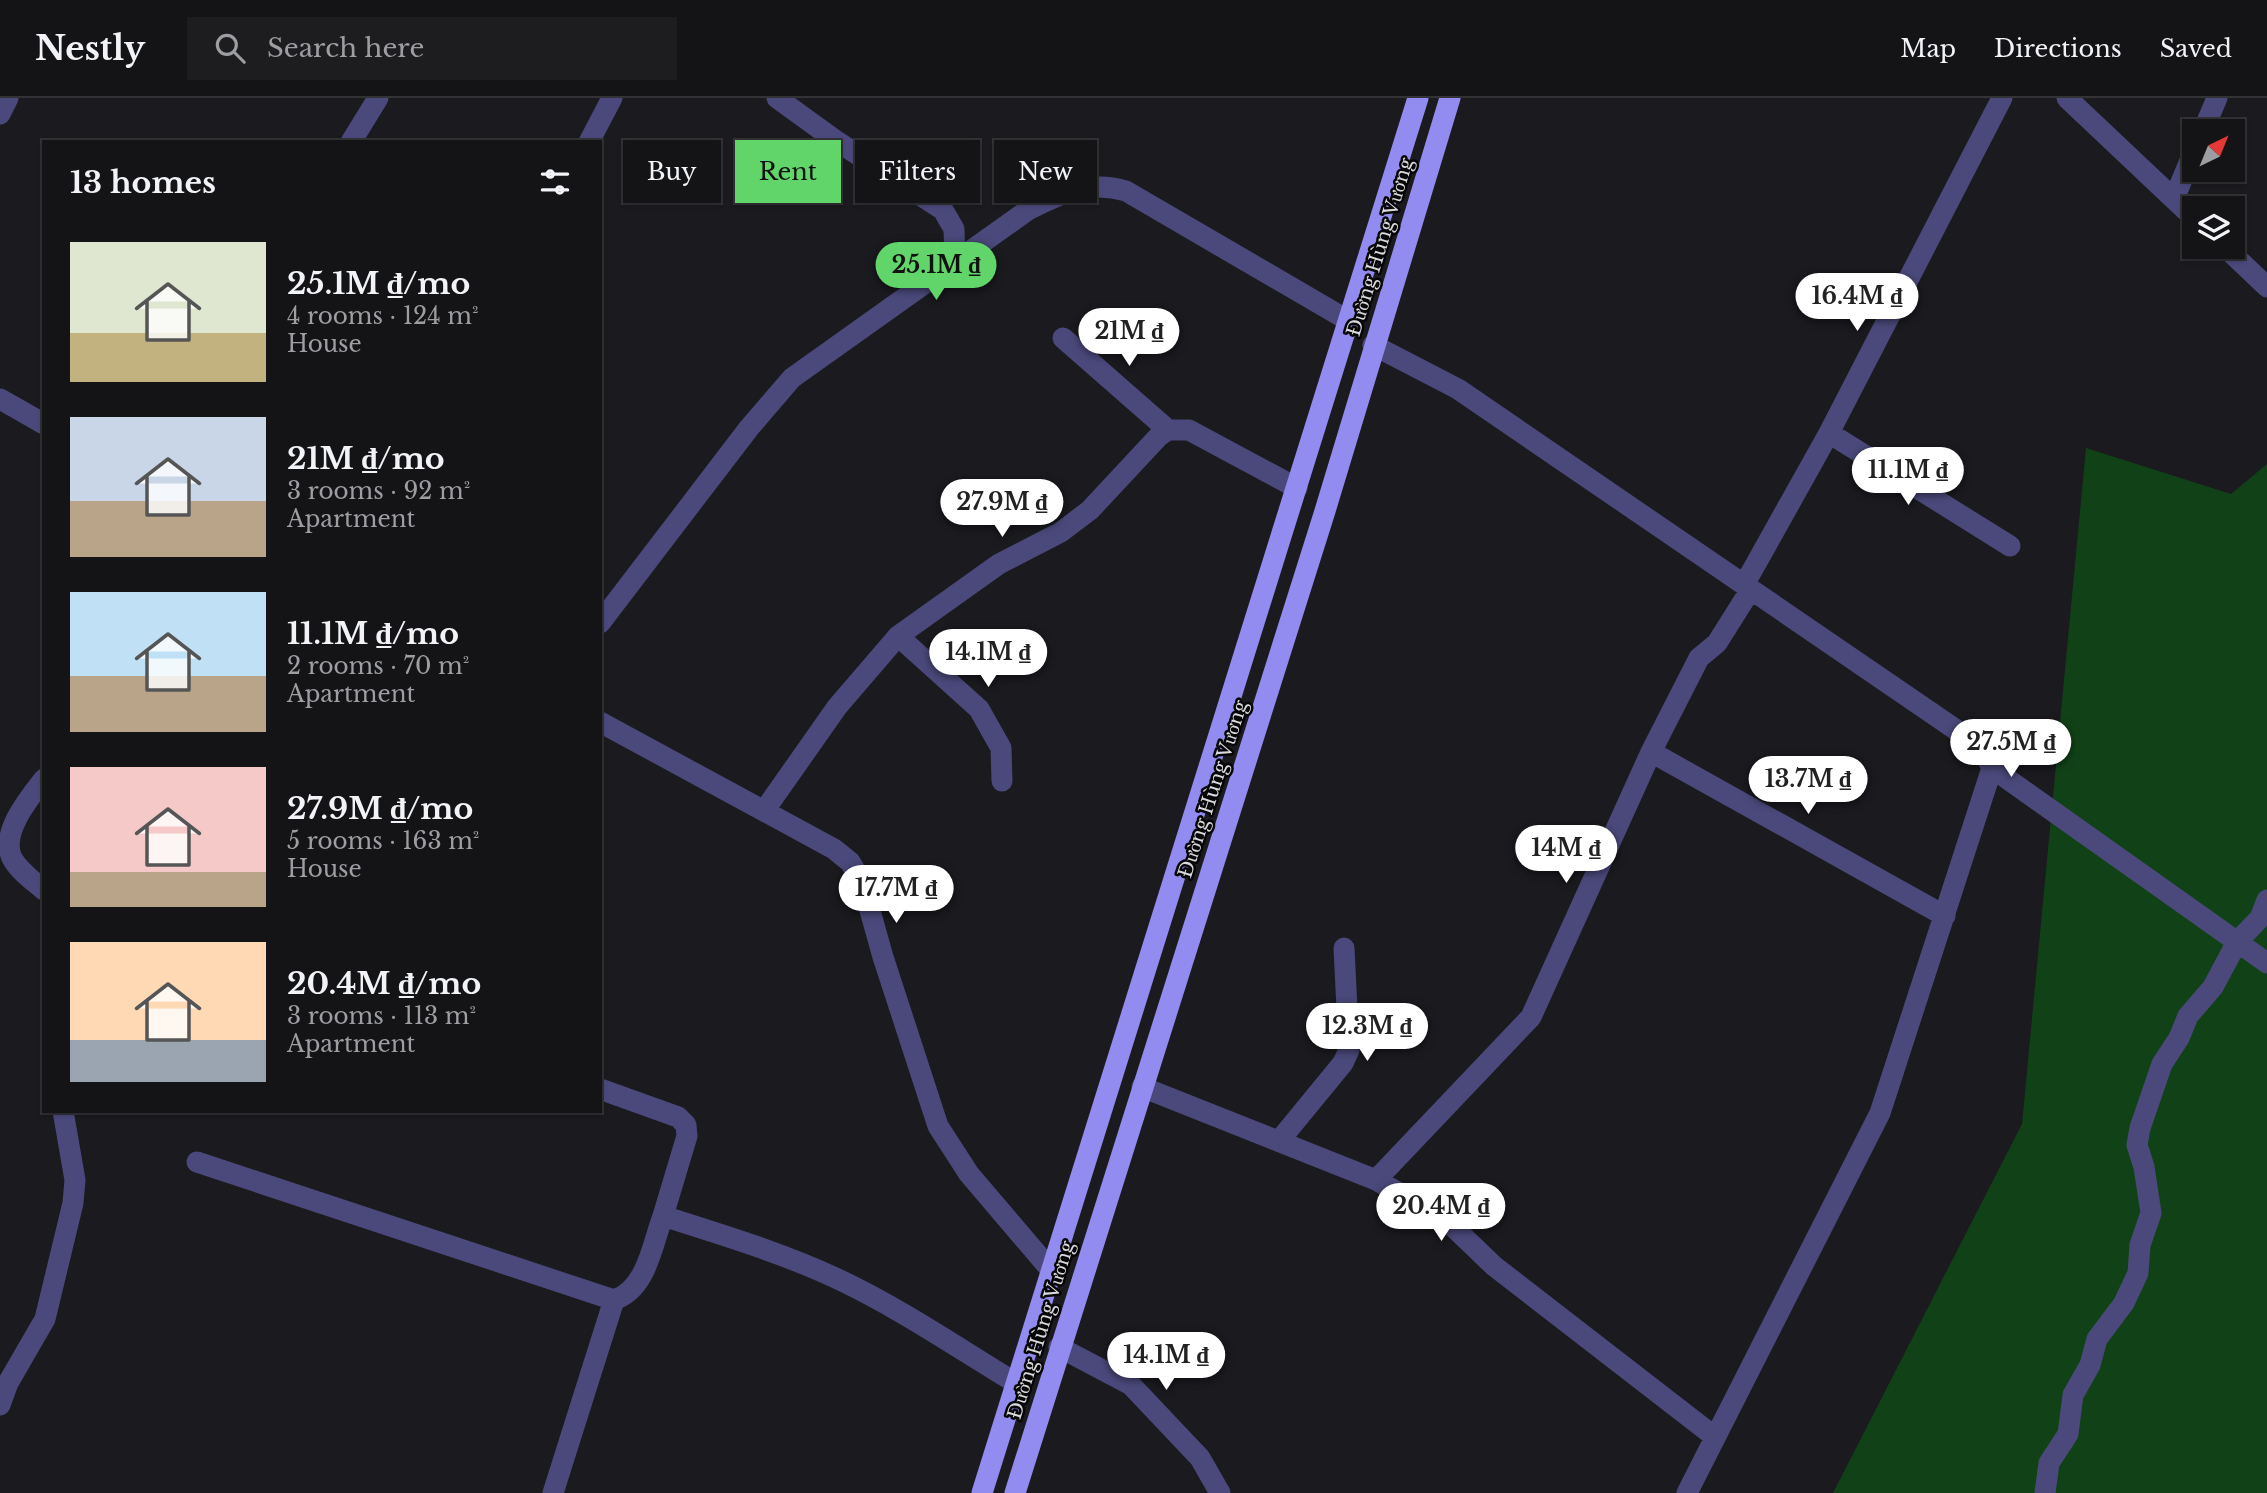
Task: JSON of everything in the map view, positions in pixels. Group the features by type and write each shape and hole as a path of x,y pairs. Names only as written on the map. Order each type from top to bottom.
{"highway":[{"name":"Đường Hùng Vương","path":"982,1493 1418,98"},
{"name":"Đường Hùng Vương","path":"1015,1493 1325,511 1373,345 1450,98"}],"street":[{"path":"0,114 8,98"},
{"path":"353,140 377,98"},
{"path":"590,140 612,98"},
{"path":"777,98 835,140 943,210 954,229 955,264"},
{"path":"1376,1180 1531,1017 1651,752 1699,658 1717,643 1748,587 2002,98"},
{"path":"2067,98 2182,207"},
{"path":"2208,119 2217,98"},
{"path":"2174,199 2182,180"},
{"path":"602,620 748,428 792,378 1028,210 1058,194 1084,186 1106,185 1126,191 1349,321"},
{"path":"2238,259 2267,286"},
{"path":"1063,338 1168,430"},
{"path":"1373,345 1458,389 1971,740 1982,748 1992,768 2267,963"},
{"path":"0,399 42,423"},
{"path":"764,811 837,707 898,636 999,564 1061,532 1090,510 1159,436 1168,430 1189,430 1297,488"},
{"path":"1829,433 2010,546"},
{"path":"898,636 979,709 1001,748 1002,781"},
{"path":"602,723 834,849 857,872 938,1126 969,1174 1050,1269"},
{"path":"1651,752 1945,916"},
{"path":"1687,1493 1880,1113 1992,768"},
{"path":"42,782 12,830 9,849 13,860 42,888"},
{"path":"2045,1493 2049,1464 2067,1434 2073,1395 2090,1365 2097,1339 2124,1303 2138,1273 2140,1245 2151,1213 2144,1167 2137,1145 2147,1105 2162,1064 2179,1038 2188,1016 2213,987 2237,942 2260,918 2267,900"},
{"path":"1279,1141 1343,1063 1349,1050 1344,948"},
{"path":"1142,1087 1376,1180 1444,1217 1494,1266 1715,1437"},
{"path":"197,1162 614,1300 629,1294 639,1283 687,1136 686,1125 678,1117 602,1090"},
{"path":"0,1405 8,1383 46,1319 73,1203 75,1180 63,1113"},
{"path":"663,1216 759,1246 839,1279 1016,1383"},
{"path":"553,1493 614,1300"},
{"path":"1059,1347 1131,1385 1200,1458 1220,1493"}],"green space":[{"path":"2086,448 2231,494 2267,464 2267,1493 1833,1493 2022,1124"}]}
